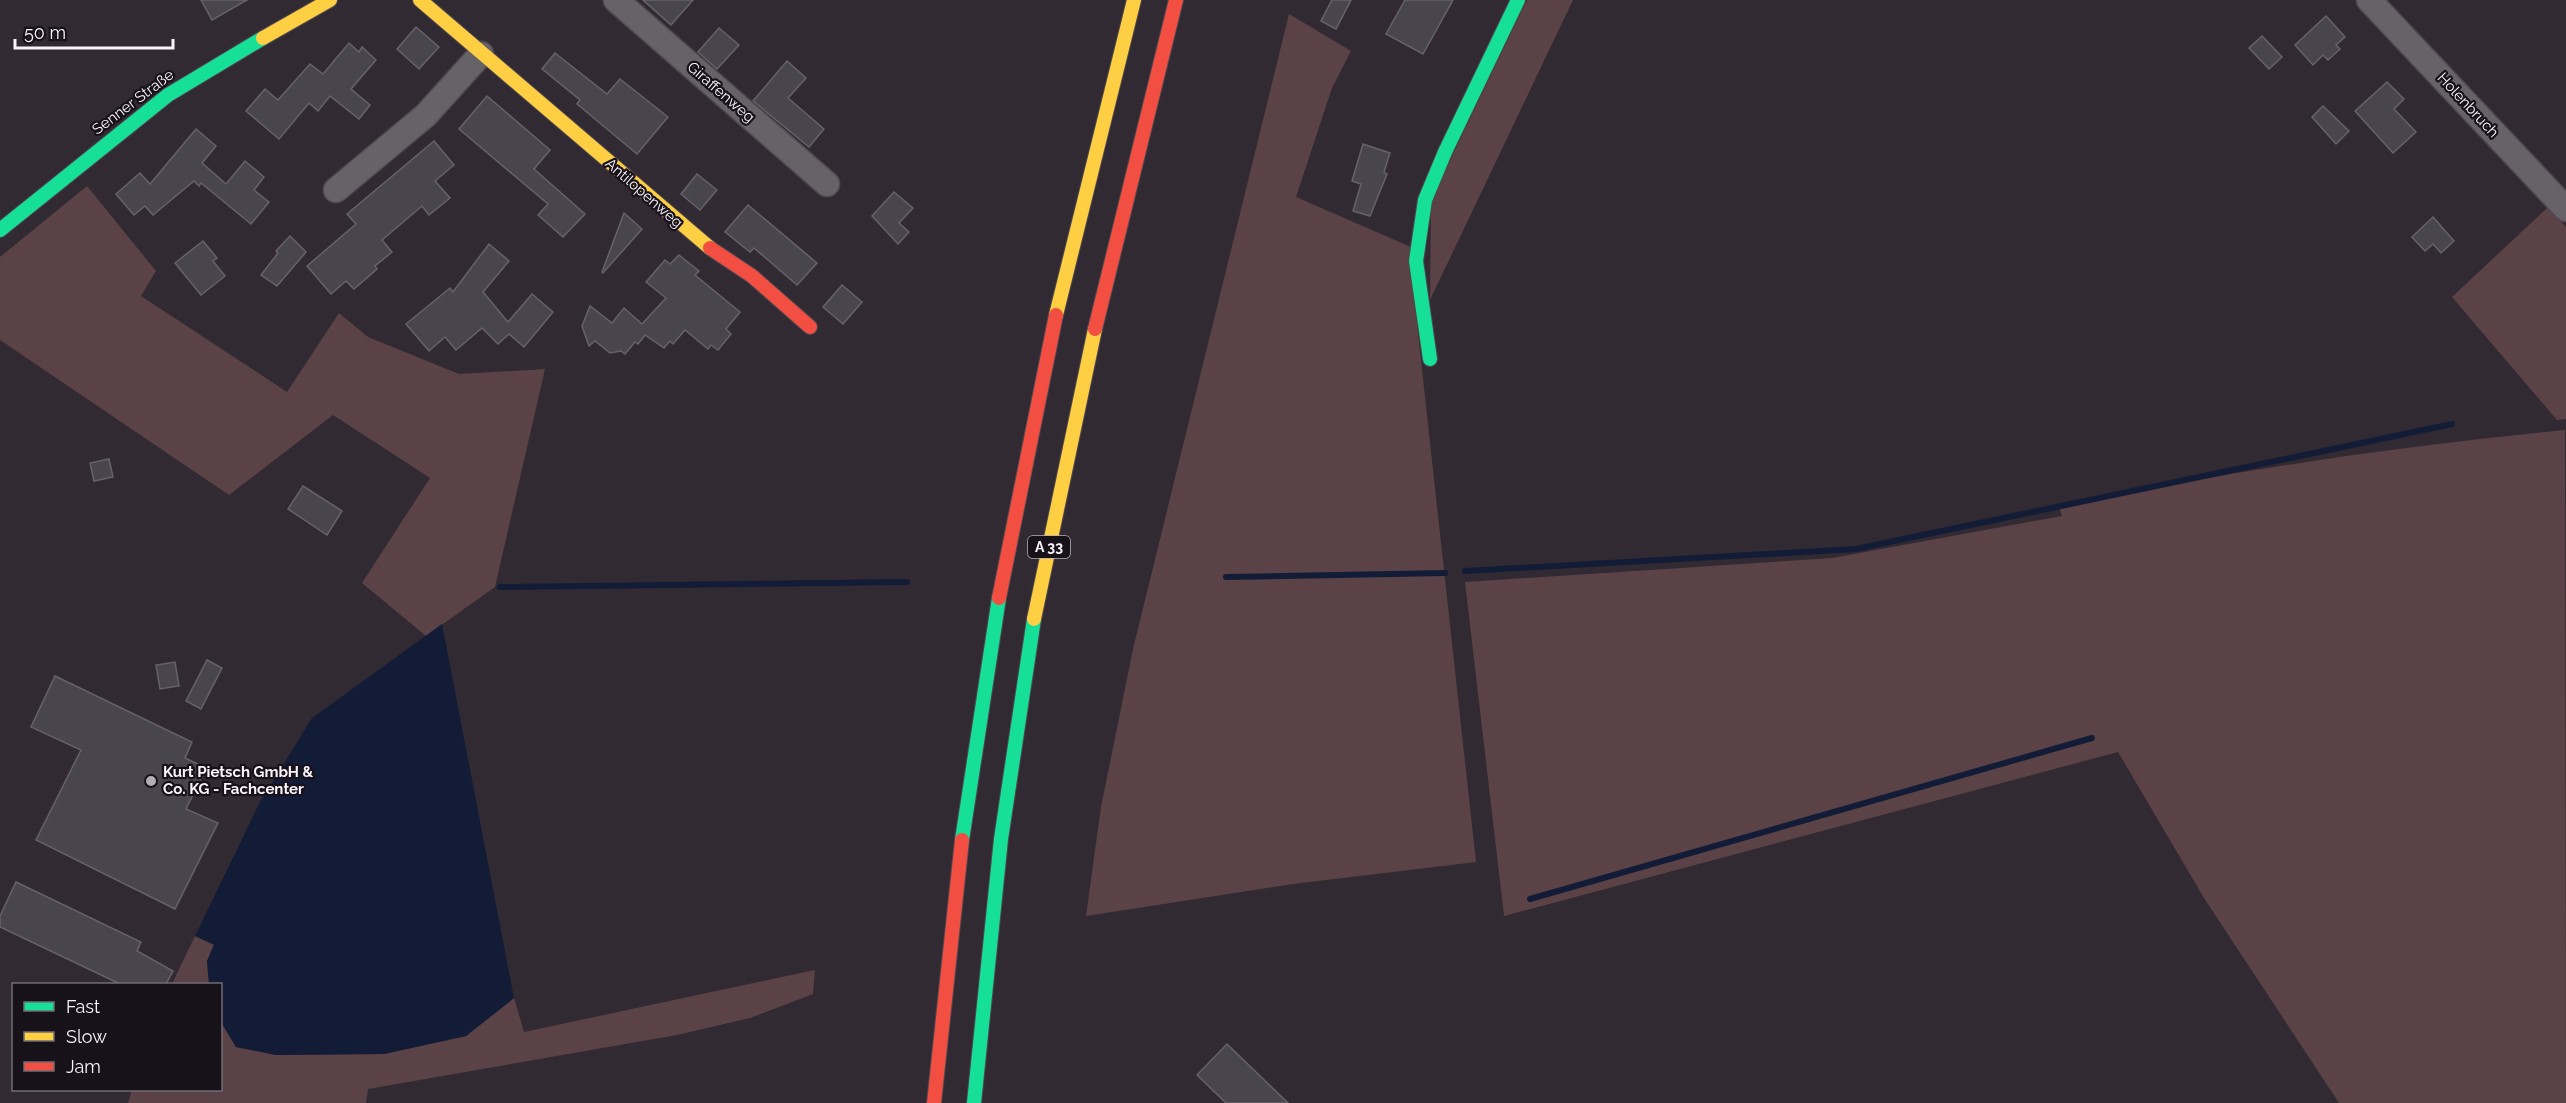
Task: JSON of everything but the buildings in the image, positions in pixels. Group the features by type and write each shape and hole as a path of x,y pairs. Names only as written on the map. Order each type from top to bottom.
{"main road":[{"name":"Senner Straße","path":"0,230 168,95 207,69 330,0"},
{"name":"Antilopenweg","path":"420,0 702,243 752,276 810,327"},
{"name":"A 33","path":"934,1103 945,970 971,763 1002,578 1057,309 1107,98 1134,0"},
{"name":"A 33","path":"974,1103 984,971 1009,771 1042,577 1098,316 1176,0"},
{"path":"1430,359 1416,261 1425,200 1444,152 1518,0"}],"street":[{"name":"Giraffenweg","path":"616,0 827,184"},
{"name":"Holenbruch","path":"2369,0 2566,210"},
{"path":"336,190 426,115 481,54"}],"shaded area":[{"path":"1527,0 1573,0 1430,300 1431,200"},
{"path":"1289,14 1351,51 1332,88 1296,197 1411,247 1410,260 1476,862 1293,884 1086,916 1101,807 1133,649"},
{"path":"87,186 156,271 141,296 287,392 339,313 368,337 459,374 545,369 495,587 426,636 362,583 430,478 333,415 229,495 0,340 0,257"},
{"path":"2548,207 2566,227 2566,419 2557,420 2452,297"},
{"path":"2565,430 2566,1103 2339,1103 2204,898 2118,752 1504,916 1465,582 1832,558 2062,516 2059,507 2185,482 2374,452"},
{"path":"195,936 214,944 207,961 209,983 172,983"},
{"path":"815,970 813,994 750,1018 677,1035 368,1089 366,1103 128,1103 132,1091 222,1091 222,1024 236,1047 276,1055 384,1054 466,1036 514,998 524,1032"}],"water":[{"path":"442,624 514,998 466,1036 384,1054 276,1055 236,1047 222,1024 222,983 209,983 207,961 214,945 195,936 260,802 312,718"}],"waterway":[{"path":"1465,571 1856,549 2452,424"},
{"path":"1226,577 1445,573"},
{"path":"500,587 907,582"},
{"path":"1530,899 2092,738"}],"traffic: fast":[{"path":"1430,359 1416,261 1425,200 1445,152 1518,0"},
{"path":"0,230 168,95 263,38"},
{"path":"962,840 999,598"},
{"path":"974,1103 1001,839 1034,619"}],"traffic: slow":[{"path":"263,38 330,0"},
{"path":"420,0 710,248"},
{"path":"1056,315 1134,0"},
{"path":"1034,619 1095,329"}],"traffic: jam":[{"path":"1095,329 1176,0"},
{"path":"710,248 752,276 810,327"},
{"path":"999,598 1056,315"},
{"path":"934,1103 962,840"}],"place":[{"name":"Kurt Pietsch GmbH & Co. KG - Fachcenter","path":"151,781"}]}
